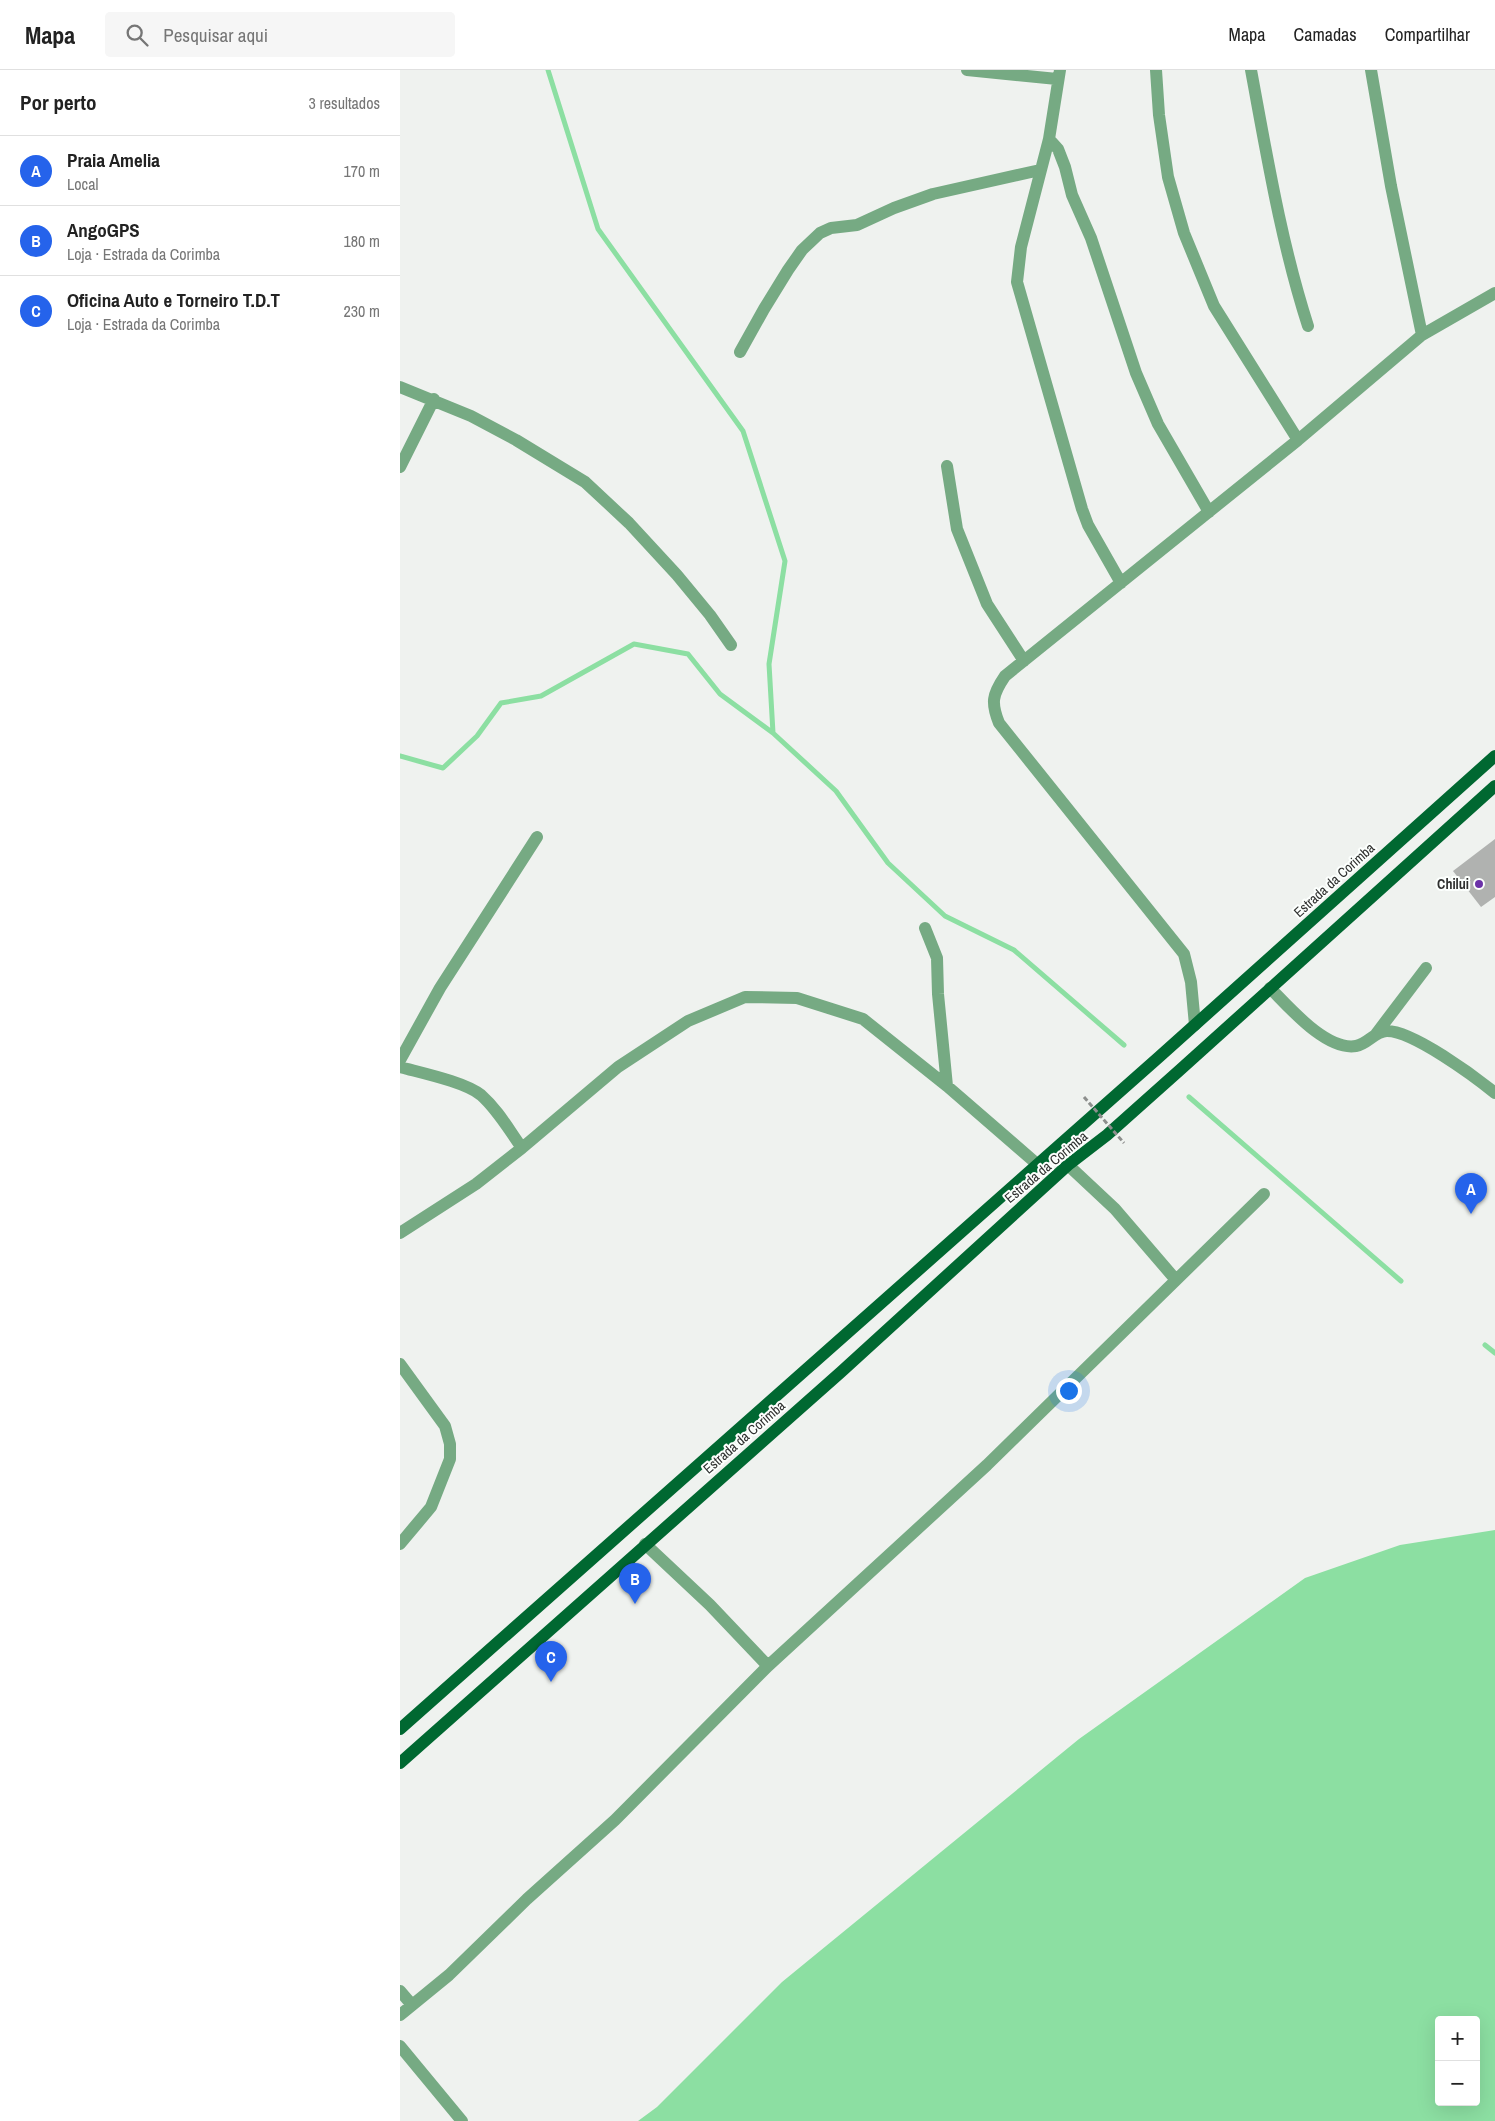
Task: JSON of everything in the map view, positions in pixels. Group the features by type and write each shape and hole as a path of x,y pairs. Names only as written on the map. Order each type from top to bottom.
{"main road":[{"name":"Estrada da Corimba","path":"400,1729 1195,1025 1495,756"},
{"path":"1270,988 1495,786"},
{"name":"Estrada da Corimba","path":"400,1763 841,1372 1068,1165 1107,1135 1270,988"}],"street":[{"path":"967,70 1059,75 1049,139 1021,247 1017,282 1082,509 1088,525 1120,583"},
{"path":"1156,70 1159,116 1168,177 1184,233 1214,306 1298,440"},
{"path":"1251,70 1292,276 1308,326"},
{"path":"1371,70 1391,186 1422,335"},
{"path":"1049,139 1058,149 1065,167 1072,195 1091,238 1136,373 1158,424 1209,512"},
{"path":"740,352 788,270 802,250 820,233 831,228 857,225 894,208 933,194 1040,170"},
{"path":"1195,1025 1191,982 1184,954 999,723 993,706 996,689 1005,676 1298,440 1422,335 1495,293"},
{"path":"400,387 434,399 471,416 516,440 585,482 628,523 677,575 710,615 731,645"},
{"path":"400,467 434,399"},
{"path":"947,466 956,529 987,604 1024,661"},
{"path":"400,1060 440,988 537,837"},
{"path":"925,928 937,958 938,994 947,1086"},
{"path":"1376,1034 1426,968"},
{"path":"1270,988 1312,1028 1328,1039 1346,1046 1358,1046 1376,1034 1387,1031 1408,1037 1427,1046 1495,1093"},
{"path":"400,1233 476,1184 618,1067 688,1021 745,997 797,998 863,1018 947,1086 1037,1164"},
{"path":"400,1067 463,1086 479,1094 492,1105 522,1148"},
{"path":"1068,1165 1115,1209 1176,1280"},
{"path":"400,2014 449,1975 527,1899 615,1820 768,1666 987,1465 1264,1194"},
{"path":"400,1364 445,1426 450,1444 450,1459 431,1507 400,1544"},
{"path":"645,1544 710,1605 768,1666"},
{"path":"400,1991 412,2005"},
{"path":"400,2046 462,2121"}],"path":[{"path":"1084,1097 1124,1143"}],"shaded area":[{"path":"1495,1530 1495,2121 638,2121 657,2107 782,1982 1079,1739 1305,1578 1400,1545"}],"building":[{"name":"Chilui","path":"1495,839 1495,897 1481,907 1453,871"}],"waterway":[{"path":"548,70 598,229 743,431 785,561 769,664 773,733 836,791 888,863 945,916 1014,950 1124,1045"},
{"path":"400,756 443,768 477,736 501,703 541,696 634,644 688,654 720,694 773,733"},
{"path":"1189,1097 1401,1281"},
{"path":"1485,1345 1495,1353"}],"place":[{"name":"Chilui","path":"1479,884"},
{"name":"Praia Amelia","path":"1471,1214"},
{"name":"AngoGPS","path":"635,1604"},
{"name":"Oficina Auto e Torneiro T.D.T","path":"551,1682"}]}
